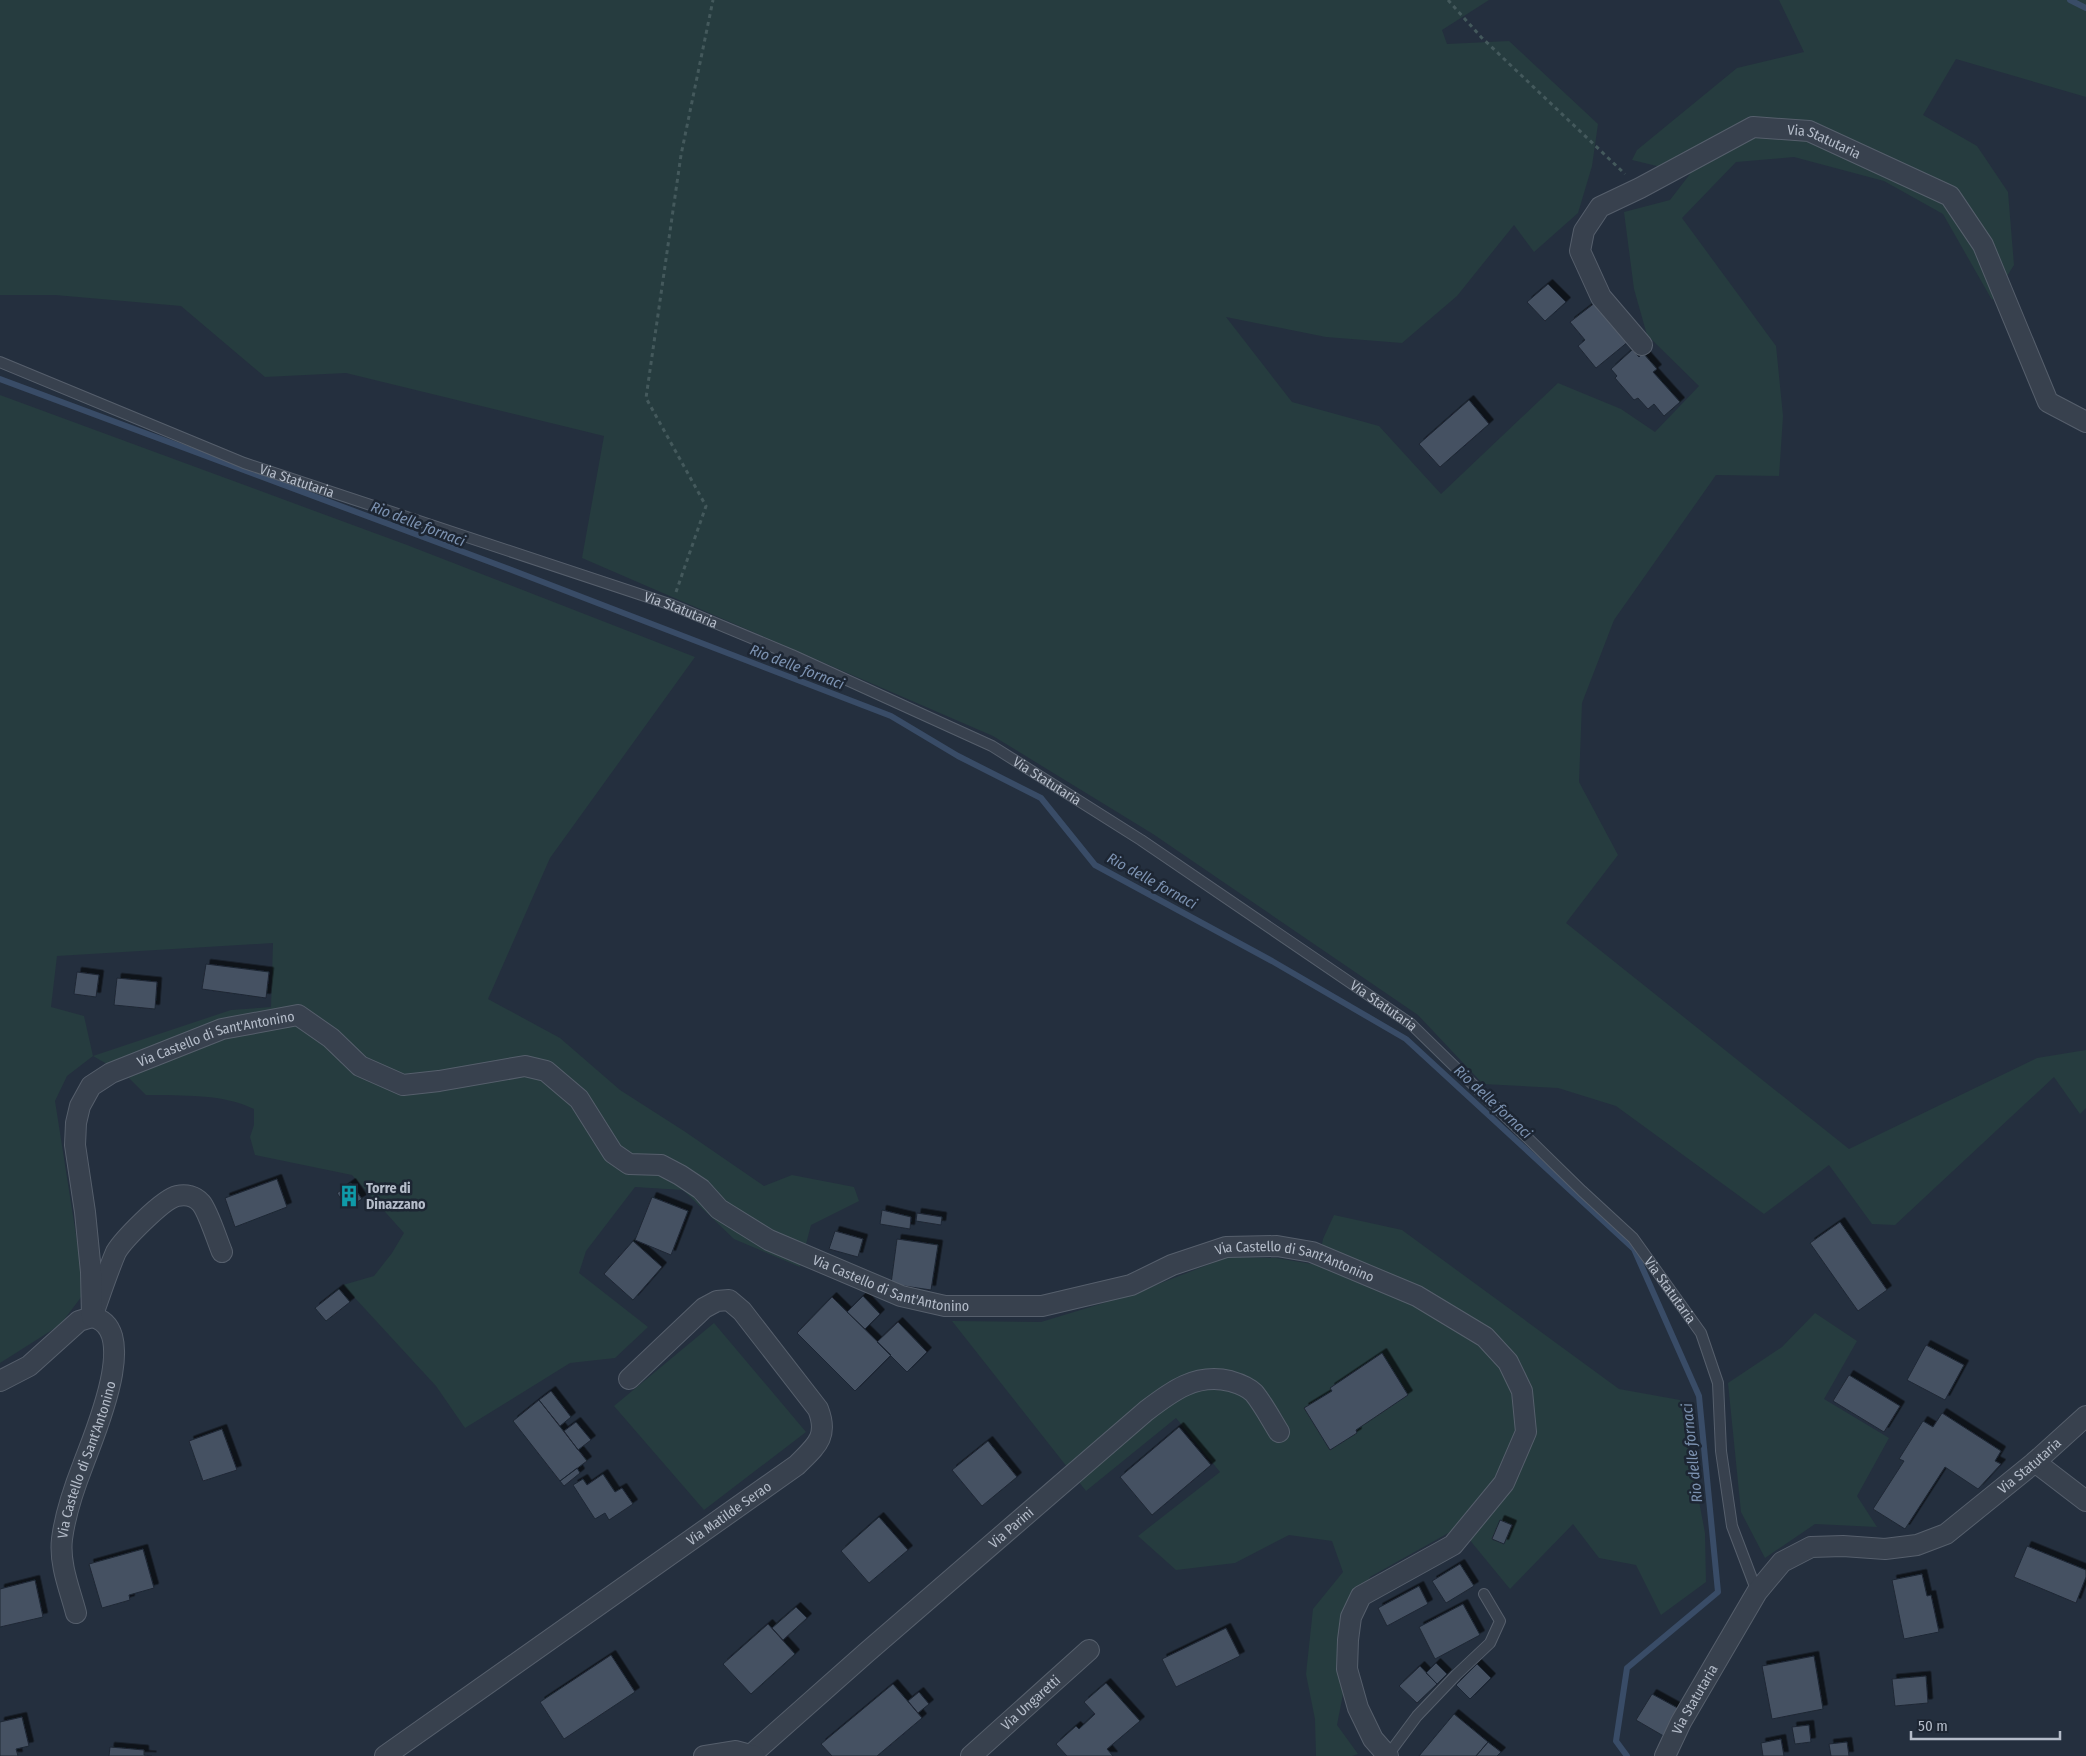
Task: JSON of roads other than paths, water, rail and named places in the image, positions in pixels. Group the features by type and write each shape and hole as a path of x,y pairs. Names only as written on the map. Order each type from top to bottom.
{"street":[{"name":"Via Statutaria","path":"1642,345 1601,297 1580,251 1584,231 1600,207 1640,188 1752,127 1809,131 1950,196 1983,245 2048,402 2086,422"},
{"name":"Via Castello di Sant'Antonino","path":"76,1613 61,1558 62,1538 83,1465 107,1400 112,1375 114,1349 110,1329 100,1318 92,1316 91,1272 85,1212 75,1145 76,1123 80,1106 91,1086 111,1073 222,1029 298,1015 331,1038 360,1066 403,1085 439,1081 524,1066 546,1071 579,1099 613,1153 629,1164 661,1165 680,1175 701,1190 719,1209 768,1240 884,1290 945,1306 1042,1306 1131,1285 1172,1265 1226,1247 1276,1246 1312,1252 1417,1296 1485,1337 1508,1362 1522,1392 1526,1432 1504,1483 1453,1545 1361,1596 1351,1617 1347,1669 1358,1708 1373,1739 1388,1756"},
{"path":"0,1381 29,1366 79,1321 92,1316 117,1250 144,1220 176,1196 187,1195 196,1198 203,1204 222,1252"},
{"name":"Via Matilde Serao","path":"385,1756 797,1465 815,1448 822,1436 823,1422 818,1409 742,1312 729,1300 717,1300 704,1308 629,1379"},
{"name":"Via Parini","path":"753,1755 940,1589 1146,1411 1172,1391 1188,1383 1204,1379 1220,1378 1237,1383 1253,1391 1279,1432"},
{"name":"Via Statutaria","path":"1665,1756 1681,1722 1757,1592 1782,1562 1811,1547 1843,1546 1885,1549 1917,1545 1946,1534 2035,1462 2086,1416"},
{"path":"2035,1462 2086,1501"},
{"name":"Via Ungaretti","path":"971,1756 1089,1650"},
{"path":"704,1756 734,1751 753,1755"}],"lane":[{"name":"Via Statutaria","path":"0,362 244,463 672,605 792,655 992,746 1141,840 1411,1024 1633,1238 1701,1333 1718,1383 1721,1451 1732,1526 1757,1592"},
{"path":"1388,1756 1417,1716 1490,1643 1500,1622 1484,1594"}],"waterway":[{"path":"2070,0 2086,8"},
{"name":"Rio delle fornaci","path":"0,379 509,569 891,716 958,756 1041,798 1095,865 1272,961 1406,1039 1634,1249 1699,1396 1718,1592 1627,1668 1616,1741 1627,1756"}],"place":[{"name":"Torre di Dinazzano","path":"349,1196"}]}
